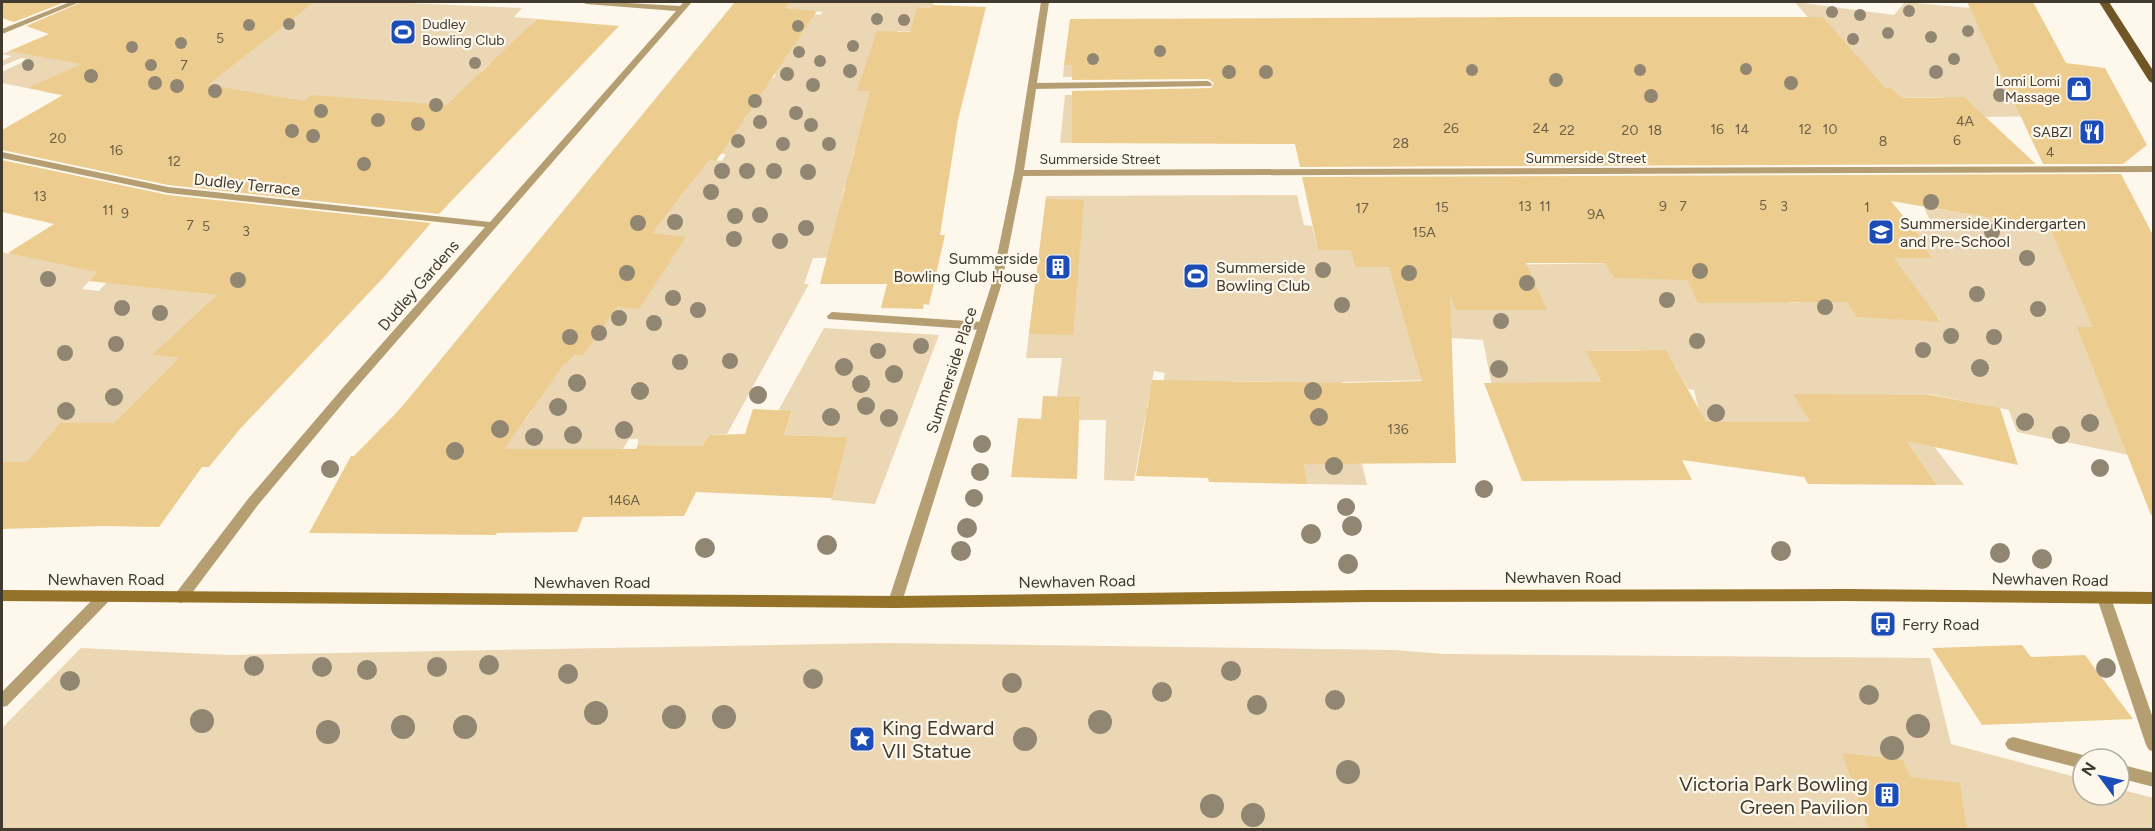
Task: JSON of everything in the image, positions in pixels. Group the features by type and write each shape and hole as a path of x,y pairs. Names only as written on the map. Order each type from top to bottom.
{"main road":[{"path":"2104,2 2154,81"}],"street":[{"path":"2,32 76,2"},
{"path":"586,2 685,5"},
{"name":"Summerside Place","path":"895,602 996,286 1006,247 1046,2"},
{"name":"Dudley Gardens","path":"181,597 222,540 282,466 685,5"},
{"path":"1033,86 1208,84"},
{"name":"Dudley Terrace","path":"2,155 168,190 493,225"},
{"name":"Summerside Street","path":"1019,173 2154,169"},
{"path":"831,316 982,326"},
{"name":"Newhaven Road","path":"2,596 895,602 1369,596 1846,595 2154,598"},
{"path":"2,701 104,597"},
{"path":"2104,598 2154,745"},
{"path":"2013,744 2071,759"},
{"path":"2131,774 2154,780"}],"shaded area":[{"path":"284,2 385,2 522,8 514,17 537,19 532,23 519,65 490,63 481,71 482,101 453,98 443,108 444,139 201,83 83,99 44,92 78,76 82,68 75,67 27,88 2,83 2,72 29,59 21,58 2,66 2,61 12,56 2,54 12,50 83,64 218,77 271,35 270,13"},
{"path":"790,2 934,2 931,8 918,7 915,32 897,31 894,41 949,152 854,151 851,163 885,164 880,188 844,188 841,203 938,203 851,257 813,258 804,284 809,284 727,434 709,435 702,446 638,445 638,439 629,439 605,479 512,497 389,433 378,431 387,423 417,429 428,417 398,411 403,405 525,420 532,410 524,358 568,363 574,355 583,356 588,348 643,198 677,201 685,191 674,157 722,161 726,154 704,152 705,116 744,120 747,115 731,114 757,77 774,78 776,74 739,70 813,14 820,15 823,12 785,8"},
{"path":"1795,2 1894,15 1905,2 1970,8 2064,116 1972,117 1943,97 1895,98 1898,94 1892,88 1871,88 1072,117 1072,143 1060,143 1065,95 1235,93 1242,77 1063,77 1064,65 1842,39 1838,34 1822,34"},
{"path":"1297,195 1304,225 1312,226 1318,250 1357,250 1354,260 1355,267 1617,263 1607,266 1614,278 1626,278 1619,267 1776,284 1790,303 1803,302 1872,258 1933,258 1917,238 1921,238 1913,228 1933,228 1924,207 2050,227 2153,460 2017,432 2009,410 1929,394 1940,442 1929,440 1964,485 1937,485 1895,423 1794,395 1810,422 1704,431 1694,390 1688,389 1666,350 1587,351 1601,383 1496,408 1483,340 1451,338 1430,380 1342,382 1367,485 1307,484 1291,382 1231,381 1235,418 1146,414 1134,481 1104,480 1106,420 1079,420 1080,397 1057,397 1062,358 1026,358 1046,196","holes":["1900,308 1931,309 1941,321 1908,320","1154,371 1165,373 1158,409 1147,408"]},
{"path":"275,234 298,237 154,355 219,363 134,404 125,412 135,462 93,423 60,423 32,462 2,462 2,252 10,254 21,247 97,272 82,289 99,291 121,266 157,288 209,294"},
{"path":"824,328 939,335 875,504 831,500 848,437 784,435 792,412 778,411"},
{"path":"883,643 1394,650 1444,654 1930,658 1951,744 2071,776 2071,807 2131,807 2131,792 2154,798 2153,830 2,830 2,728 81,648 228,655"}],"building":[{"path":"2,2 65,2 14,22 2,18"},
{"path":"82,2 314,2 208,85 304,101 311,95 446,105 537,19 619,26 439,214 168,185 2,150 2,130 63,95 27,88 81,64 9,51 49,34 26,26"},
{"path":"735,2 790,2 785,8 817,11 716,161 709,160 652,233 686,237 639,309 617,307 583,356 574,355 568,363 565,363 504,449 636,449 638,445 702,446 709,435 745,434 753,409 792,411 784,435 848,437 832,498 696,492 684,516 583,517 577,532 497,533 496,535 309,533 351,456 354,456 400,409"},
{"path":"1967,2 2033,2 2066,63 2105,68 2147,145 2123,164 2043,164"},
{"path":"932,5 986,7 958,120 940,235 945,235 929,305 924,304 923,309 881,308 887,284 820,284 870,91 857,91 877,31 910,32 917,7 931,8"},
{"path":"1823,17 1885,88 1892,88 1902,98 1964,97 2036,164 1300,167 1295,144 1072,143 1072,91 1211,88 1214,83 1208,79 1072,80 1072,65 1064,65 1070,19"},
{"path":"2,160 168,195 431,223 384,277 239,430 209,467 202,467 159,527 2,529 2,462 27,462 60,423 114,423 179,358 152,355 217,295 89,281 97,272 8,253 54,224 2,212"},
{"path":"2121,174 2154,237 2154,515 2151,515 2077,327 2093,327 2050,228 1891,201 1921,238 1917,238 1933,258 1894,258 1941,322 1856,317 1847,302 1698,303 1687,280 1614,278 1605,263 1526,263 1547,310 1456,310 1450,293 1456,463 1304,464 1307,484 1209,482 1208,478 1136,476 1152,380 1342,383 1422,381 1389,267 1355,267 1351,250 1318,250 1302,177"},
{"name":"Summerside Bowling Club House","path":"1046,199 1084,200 1073,335 1029,334"},
{"path":"1666,350 1706,422 1810,422 1793,394 1931,395 2000,408 2018,465 1907,441 1937,485 1808,484 1804,477 1682,460 1692,480 1522,481 1484,383 1601,382 1586,351"},
{"path":"1043,396 1080,397 1077,479 1011,477 1018,418 1041,419"},
{"path":"2022,645 2031,657 2085,655 2133,719 1982,725 1932,648"},
{"name":"Victoria Park Bowling Green Pavilion","path":"1842,753 1903,760 1910,777 1960,783 1967,830 1869,830"}],"place":[{"name":"Dudley Bowling Club","path":"403,32"},
{"name":"Lomi Lomi Massage","path":"2079,89"},
{"name":"SABZI","path":"2092,132"},
{"name":"Summerside Kindergarten and Pre-School","path":"1881,232"},
{"name":"Summerside Bowling Club House","path":"1058,267"},
{"name":"Summerside Bowling Club","path":"1196,276"},
{"name":"Ferry Road","path":"1883,624"},
{"name":"King Edward VII Statue","path":"862,739"},
{"name":"Victoria Park Bowling Green Pavilion","path":"1887,795"}]}
